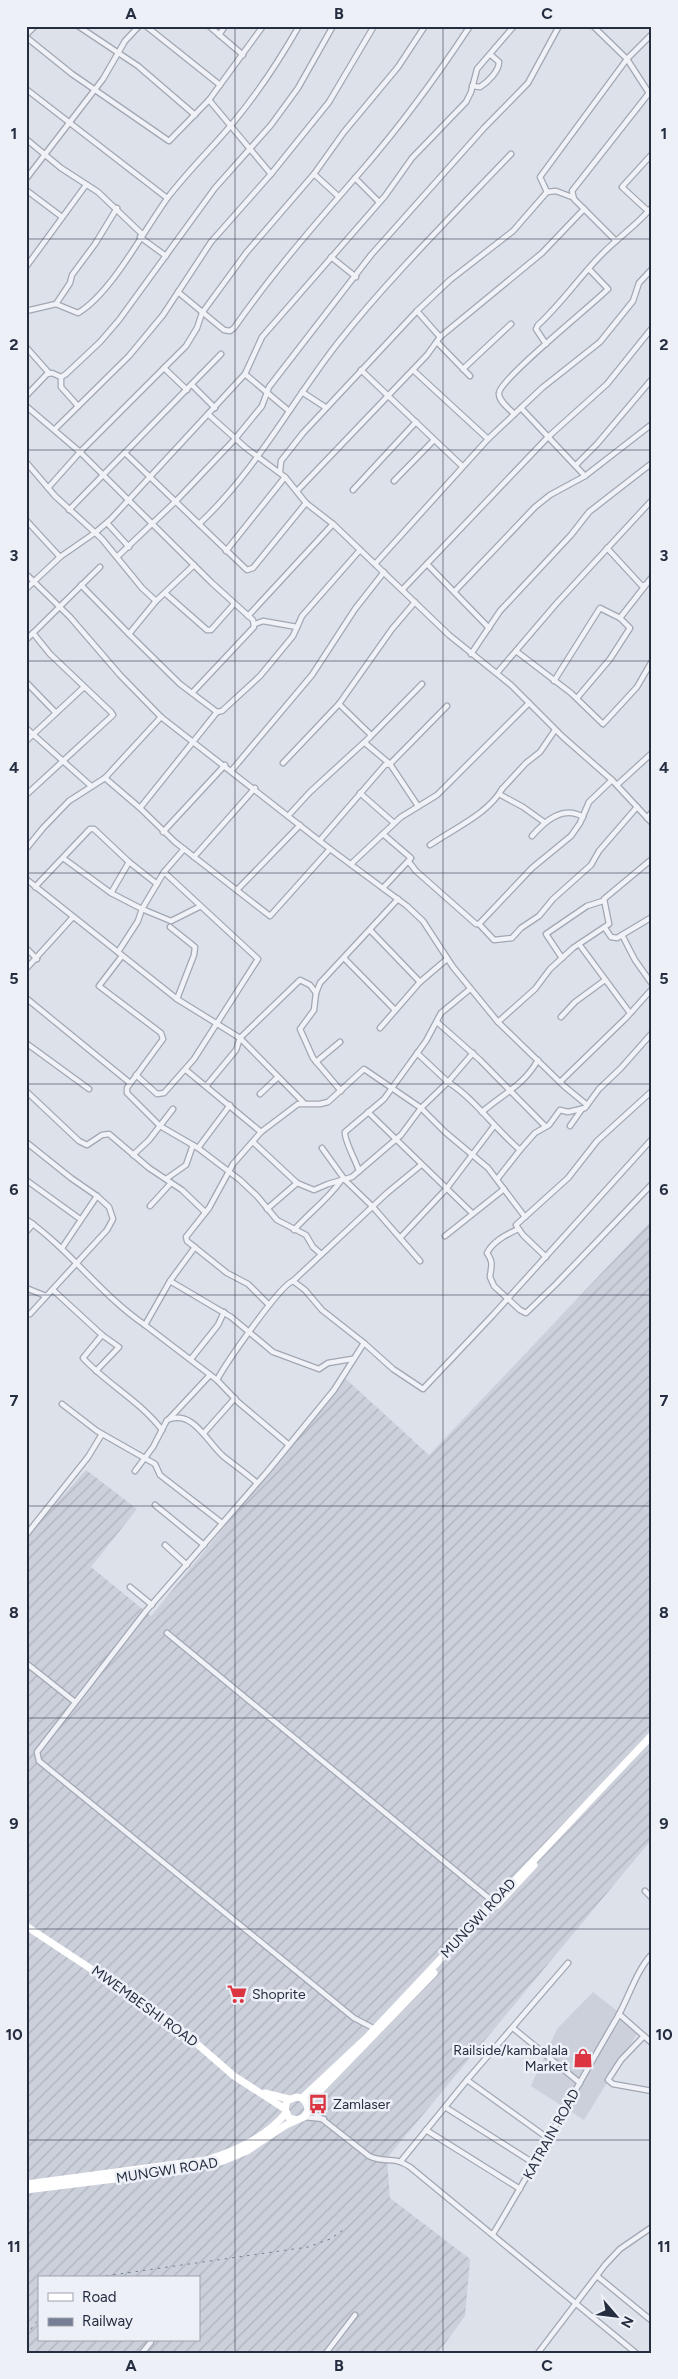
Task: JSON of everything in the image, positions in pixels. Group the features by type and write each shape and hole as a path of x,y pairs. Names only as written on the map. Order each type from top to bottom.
{"main road":[{"name":"MUNGWI ROAD","path":"306,2103 652,1737"},
{"name":"MUNGWI ROAD","path":"306,2103 380,2032 495,1904"},
{"name":"MWEMBESHI ROAD","path":"26,1926 154,2009 194,2039 234,2076 260,2092 285,2111"},
{"path":"260,2092 289,2099 296,2097 306,2103 300,2119 292,2119 285,2111 289,2099"},
{"name":"MUNGWI ROAD","path":"26,2190 184,2164 228,2153 259,2136 285,2111"},
{"name":"MUNGWI ROAD","path":"26,2184 188,2169 223,2161 247,2150 300,2119"}],"street":[{"path":"35,26 26,36 167,141 209,100 263,26"},
{"path":"78,26 118,55 138,66 195,114"},
{"path":"26,179 95,89 125,41 139,26"},
{"path":"146,26 220,85"},
{"path":"209,26 244,54"},
{"path":"219,35 225,26"},
{"path":"26,311 56,304 78,312 84,309 114,276 168,198 232,124 275,67 299,26"},
{"path":"78,406 61,387 61,377 100,342 119,320 214,188 250,150 290,99 333,26"},
{"path":"55,429 129,356 178,292 211,242 271,174 329,102 374,26"},
{"path":"48,488 80,452 164,368 193,336 202,313 256,241 314,174 344,132 398,67 425,26"},
{"path":"178,292 224,330 230,331 234,328 261,290 429,87 470,26"},
{"path":"26,589 60,557 107,523 245,374 262,337 379,202 412,158 466,102 477,70 514,26"},
{"path":"117,557 177,500 235,439 262,406 266,393 371,255 478,135 528,83 559,26"},
{"path":"572,197 574,188 650,94 627,59 599,28 593,26"},
{"path":"547,192 540,177 542,172 561,151 627,59 652,34"},
{"path":"472,86 480,87 498,69 499,62 491,55"},
{"path":"26,89 168,198"},
{"path":"209,100 232,124 250,150 271,174"},
{"path":"26,139 117,208 141,235 166,256"},
{"path":"199,524 226,497 338,342 394,278 511,154"},
{"path":"546,344 538,334 536,329 538,326 567,297 588,269 650,209 622,187 652,154"},
{"path":"314,174 338,196"},
{"path":"355,178 379,202"},
{"path":"26,267 86,184"},
{"path":"26,190 62,217"},
{"path":"280,472 283,457 325,407 417,311 450,280 513,231 547,192 556,191 572,197 616,241"},
{"path":"56,304 70,283 72,275 95,244 117,208"},
{"path":"297,491 413,370 439,340 535,259 584,209"},
{"path":"331,257 356,277"},
{"path":"514,414 501,400 499,396 500,387 516,369 585,311 608,288 588,269"},
{"path":"375,564 488,439 542,388 600,342 633,301 639,283 652,269"},
{"path":"417,311 470,376"},
{"path":"463,369 511,324"},
{"path":"403,589 548,436 607,384 652,328"},
{"path":"26,346 50,373 61,377"},
{"path":"70,510 221,354"},
{"path":"164,368 187,390"},
{"path":"361,370 462,466"},
{"path":"413,370 488,439"},
{"path":"26,396 50,373"},
{"path":"245,374 289,412"},
{"path":"576,465 597,444 652,379"},
{"path":"192,385 215,408"},
{"path":"302,392 325,407"},
{"path":"26,406 80,452 255,624"},
{"path":"521,408 585,476"},
{"path":"209,415 256,456 280,472 306,503 334,524 472,654 497,672 555,730 612,780 652,823"},
{"path":"353,490 416,422"},
{"path":"455,591 535,507 550,495 585,476 652,424"},
{"path":"394,481 434,440"},
{"path":"125,453 177,500 247,570 253,568 306,503"},
{"path":"26,462 48,488 96,532 142,588 156,601"},
{"path":"472,654 500,611 571,535 594,507 652,464"},
{"path":"226,551 285,477"},
{"path":"497,672 652,500"},
{"path":"26,520 60,557"},
{"path":"107,523 129,547"},
{"path":"248,616 334,524"},
{"path":"607,548 642,586 645,584"},
{"path":"140,808 218,712 222,711 260,676 293,636 302,616 360,550"},
{"path":"427,564 489,628"},
{"path":"129,634 156,601 166,594 194,565"},
{"path":"26,640 100,567"},
{"path":"232,770 312,674 355,610 384,572"},
{"path":"26,574 60,606 120,675 161,716 255,788 330,849 398,899 430,929 447,959 498,1022 560,1082 587,1105"},
{"path":"620,618 652,577"},
{"path":"81,585 155,661 192,693 218,712"},
{"path":"166,594 207,630 210,630 234,604"},
{"path":"283,763 339,704 392,629 415,602"},
{"path":"554,681 600,608 620,618 630,628 610,659 577,698"},
{"path":"192,693 255,624 263,621 297,627"},
{"path":"26,795 113,716 112,712 50,654 33,633"},
{"path":"516,651 577,698 603,724 637,687 652,661"},
{"path":"26,682 56,713"},
{"path":"288,816 310,792 365,743 422,684"},
{"path":"26,741 84,687"},
{"path":"351,864 394,824 418,806 437,795 529,703"},
{"path":"339,704 371,736"},
{"path":"321,839 385,765 390,764 447,706"},
{"path":"26,850 62,808 79,793 105,778 161,716"},
{"path":"26,728 91,786"},
{"path":"430,845 479,812 499,794 526,763 540,752 555,730"},
{"path":"365,743 390,764 418,806"},
{"path":"617,785 652,753"},
{"path":"163,832 225,765"},
{"path":"105,778 140,808 163,832 268,915 272,916 330,849"},
{"path":"479,924 532,868 571,836 589,802 612,780"},
{"path":"194,857 255,788"},
{"path":"360,792 394,824"},
{"path":"499,794 523,807 544,822"},
{"path":"408,862 476,924 479,924 494,940 512,938 521,928 539,916 565,888 591,865 599,851 637,807"},
{"path":"532,836 544,822 568,812 583,816"},
{"path":"647,818 652,812"},
{"path":"237,890 300,825"},
{"path":"35,887 90,829 94,828 129,862 156,884"},
{"path":"383,834 410,855 411,858 383,888"},
{"path":"184,849 156,884 120,954 99,986 163,1036 152,1056 130,1083 127,1093 160,1126 228,1170 249,1188 277,1220 306,1236 313,1247 321,1254"},
{"path":"63,858 111,893 142,910 171,921 199,907"},
{"path":"562,958 546,934 587,906 603,901 606,896 652,859"},
{"path":"111,893 129,862"},
{"path":"136,1075 153,1091 160,1094 186,1070 217,1025 229,1002 258,959 199,907 164,872"},
{"path":"27,883 35,887 177,999 240,1038 303,1102"},
{"path":"341,1091 316,1062 299,1031 314,1010 316,993 324,978 398,899"},
{"path":"498,1022 535,989 562,958 579,944 605,928 610,922 603,901"},
{"path":"26,969 73,917"},
{"path":"605,928 614,938 652,917"},
{"path":"170,927 195,947 194,955 177,999"},
{"path":"370,930 420,982"},
{"path":"622,935 652,984"},
{"path":"579,944 630,1013"},
{"path":"26,948 37,959"},
{"path":"344,958 395,1010"},
{"path":"380,1028 420,982 447,959"},
{"path":"647,978 652,974"},
{"path":"207,1085 236,1050 240,1038 300,980 310,985 316,993"},
{"path":"561,1018 575,1002 605,980"},
{"path":"359,1171 344,1135 349,1126 384,1099 417,1053 441,1013 470,988"},
{"path":"560,1082 652,989"},
{"path":"26,998 130,1083"},
{"path":"437,1022 472,1053 545,1126"},
{"path":"570,1126 582,1109 652,1034"},
{"path":"316,1062 340,1042"},
{"path":"26,1043 89,1089"},
{"path":"417,1053 448,1082 468,1096 494,1126 520,1150"},
{"path":"294,1230 343,1181 359,1171 395,1139 472,1053"},
{"path":"482,1112 509,1090 523,1082 538,1060"},
{"path":"269,1305 248,1284 228,1273 186,1239 205,1212 228,1170 261,1132 290,1108 303,1102 323,1104 341,1091 364,1069 421,1108 498,1178 504,1189 526,1217"},
{"path":"186,1070 207,1085 261,1132"},
{"path":"260,1094 278,1077"},
{"path":"26,1091 83,1143 87,1145 102,1135 109,1134 205,1212"},
{"path":"546,1257 516,1225 568,1178 597,1141 652,1091"},
{"path":"166,1179 186,1166 195,1147 230,1105"},
{"path":"133,1155 149,1140 173,1109"},
{"path":"498,1178 520,1150 536,1133 549,1125 560,1110 568,1112 582,1109"},
{"path":"368,1112 472,1213"},
{"path":"400,1238 446,1188 494,1126"},
{"path":"293,1281 305,1290 322,1310 393,1369 423,1389 546,1257 652,1139"},
{"path":"253,1142 297,1183 314,1190 328,1184 343,1181"},
{"path":"27,1143 70,1178 97,1196 113,1213 112,1224 30,1314"},
{"path":"322,1148 343,1181 373,1207 420,1261"},
{"path":"217,1380 224,1366 269,1305 321,1254 421,1165"},
{"path":"26,1180 80,1219"},
{"path":"150,1206 171,1183"},
{"path":"267,1209 297,1183"},
{"path":"518,1229 501,1237 487,1254 492,1262 490,1277 494,1286 526,1313 652,1184"},
{"path":"445,1236 504,1189"},
{"path":"62,1248 97,1196"},
{"path":"26,1219 62,1248 109,1296 217,1380 289,1445"},
{"path":"26,1232 33,1224"},
{"path":"145,1325 170,1281 195,1247"},
{"path":"170,1281 205,1303 224,1312 273,1352 319,1370 328,1363 352,1359"},
{"path":"26,1288 46,1296"},
{"path":"53,1290 102,1335 119,1347 96,1371"},
{"path":"191,1359 218,1325 224,1312"},
{"path":"102,1335 83,1356 96,1371 139,1405 162,1430"},
{"path":"364,1343 352,1359 341,1382 152,1605 37,1752 39,1761 354,2018 374,2029"},
{"path":"135,1471 169,1419 210,1375"},
{"path":"204,1433 235,1398"},
{"path":"62,1404 102,1434 155,1464 160,1475 222,1523"},
{"path":"169,1419 188,1420 204,1433 213,1446 257,1483"},
{"path":"26,1535 88,1457 102,1434"},
{"path":"155,1505 204,1545"},
{"path":"165,1545 187,1565"},
{"path":"130,1587 152,1605"},
{"path":"167,1632 495,1904"},
{"path":"26,1663 75,1702"},
{"path":"645,1891 652,1898"},
{"name":"KATRAIN ROAD","path":"493,2234 535,2164 619,2014 643,1966 652,1954"},
{"path":"401,2161 467,2080 514,2028 568,1963"},
{"path":"619,2014 651,2042"},
{"path":"514,2028 580,2083"},
{"path":"644,2036 621,2060 608,2080 613,2084 652,2091"},
{"path":"467,2080 549,2139"},
{"path":"306,2103 369,2156 378,2159 401,2161 578,2303 636,2353"},
{"path":"445,2107 535,2164"},
{"path":"300,2119 325,2119"},
{"path":"426,2130 520,2189"},
{"path":"538,2353 620,2249 652,2228"},
{"path":"597,2276 652,2321"},
{"path":"326,2353 355,2315"},
{"path":"142,2353 151,2342"}],"shaded area":[{"path":"652,1220 652,1839 387,2158 390,2198 470,2259 465,2316 438,2353 26,2353 26,1522 35,1527 86,1470 137,1509 91,1567 151,1616 346,1379 429,1455"},
{"name":"Railside/kambalala Market","path":"593,1992 640,2029 584,2120 531,2086 557,2029"}],"railway":[{"path":"105,2276 308,2247 330,2239 346,2228"},
{"path":"26,2335 38,2320"}],"place":[{"name":"Shoprite","path":"237,1994"},
{"name":"Railside/kambalala Market","path":"583,2058"},
{"name":"Zamlaser","path":"318,2104"}]}
